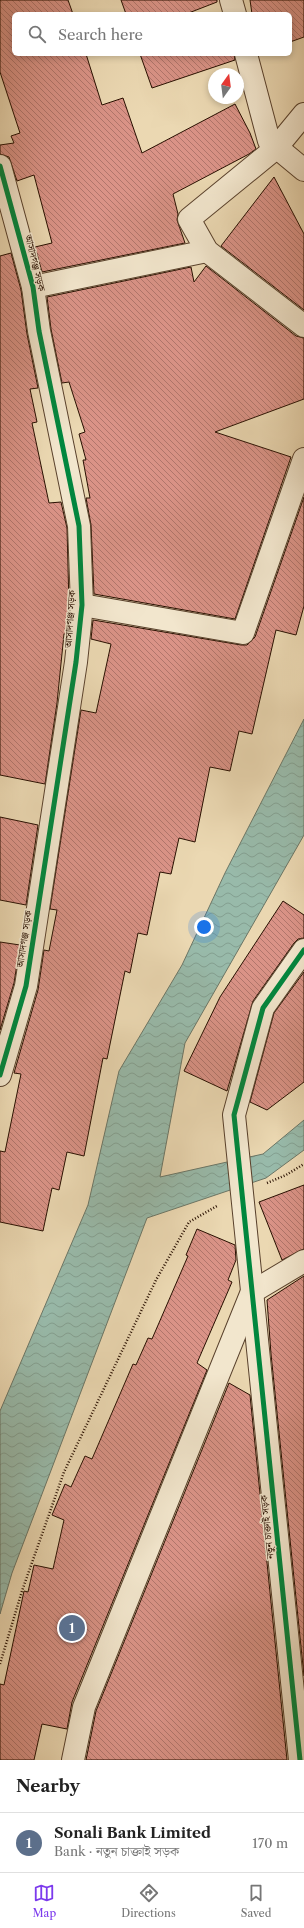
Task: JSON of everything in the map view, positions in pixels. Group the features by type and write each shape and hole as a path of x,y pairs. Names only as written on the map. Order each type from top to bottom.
{"street":[{"path":"231,0 234,12"},
{"path":"247,56 269,141 304,170"},
{"path":"304,114 276,148 189,219 208,251 304,326"},
{"name":"আসাদগঞ্জ সড়ক","path":"0,166 33,287 39,331 79,526 82,605 76,662 26,986 0,1075"},
{"path":"33,287 208,251"},
{"path":"82,605 243,633 304,459"},
{"name":"নতুন চাক্তাই সড়ক","path":"300,1760 234,1115 263,1008 304,950"},
{"path":"72,1760 84,1707 252,1292 304,1261"}],"path":[{"path":"0,1664 26,1578 64,1472 156,1280 189,1222 241,1193 286,1175 304,1164"}],"water":[{"path":"304,719 304,835 185,1043 160,1177 263,1154 304,1120 304,1150 266,1178 147,1218 12,1573 0,1614 0,1411 88,1205 119,1071 182,965 225,873"}],"building":[{"path":"0,0 68,0 72,12 12,12 12,56 87,56 102,105 123,98 142,153 235,104 250,133 256,149 173,194 178,214 177,220 185,243 42,272 35,247 52,243 34,175 17,181 9,157 0,154 0,145 14,143 11,136 20,133 0,72"},
{"path":"121,0 217,0 217,2 191,12 125,12"},
{"path":"250,0 304,0 304,37 292,41 292,12 252,12"},
{"path":"141,56 234,56 235,60 152,88"},
{"path":"274,177 304,234 304,310 221,246"},
{"path":"11,253 21,290 27,334 38,388 30,389 37,422 32,423 49,503 61,502 67,528 69,605 45,784 0,775 0,256"},
{"path":"206,266 296,336 304,338 304,399 215,432 291,457 235,619 94,594 91,525 86,498 90,498 83,460 86,460 79,434 85,432 69,382 62,383 51,329 47,297 191,267 194,282"},
{"path":"304,497 304,606 296,635 276,630 252,734 239,731 230,771 210,767 195,842 179,838 171,874 160,872 147,935 138,933 130,973 125,971 107,1059 103,1058 84,1156 67,1152 59,1190 52,1188 43,1231 0,1222 0,1151 5,1152 21,1074 14,1073 38,990 44,950 49,951 57,910 50,909 81,710 96,713 111,644 91,639 93,620 247,645 255,637"},
{"path":"0,817 38,825 26,905 0,900"},
{"path":"283,901 304,915 304,938 298,939 294,943 253,1001 227,1091 184,1071 220,997"},
{"path":"0,942 20,945 14,983 0,1030"},
{"path":"304,972 304,1082 267,1110 250,1102 274,1013"},
{"path":"304,1185 304,1249 282,1260 259,1202"},
{"path":"197,1229 235,1245 236,1260 228,1280 232,1282 197,1363 207,1370 72,1702 67,1729 42,1724 34,1760 0,1760 0,1684 4,1685 24,1591 28,1592 34,1565 53,1569 64,1520 52,1515 65,1484 71,1487 85,1456 92,1459 133,1364 136,1365 148,1338 152,1339 188,1256 186,1255"},
{"path":"304,1276 304,1676 271,1354 267,1300"},
{"path":"229,1383 250,1395 287,1760 86,1760 96,1711"}],"cycle path":[{"path":"0,166 33,287 39,331 79,526 82,605 76,662 26,986 0,1075"},
{"path":"300,1760 234,1115 263,1008 304,950"}],"place":[{"name":"Sonali Bank Limited","path":"72,1628"}]}
